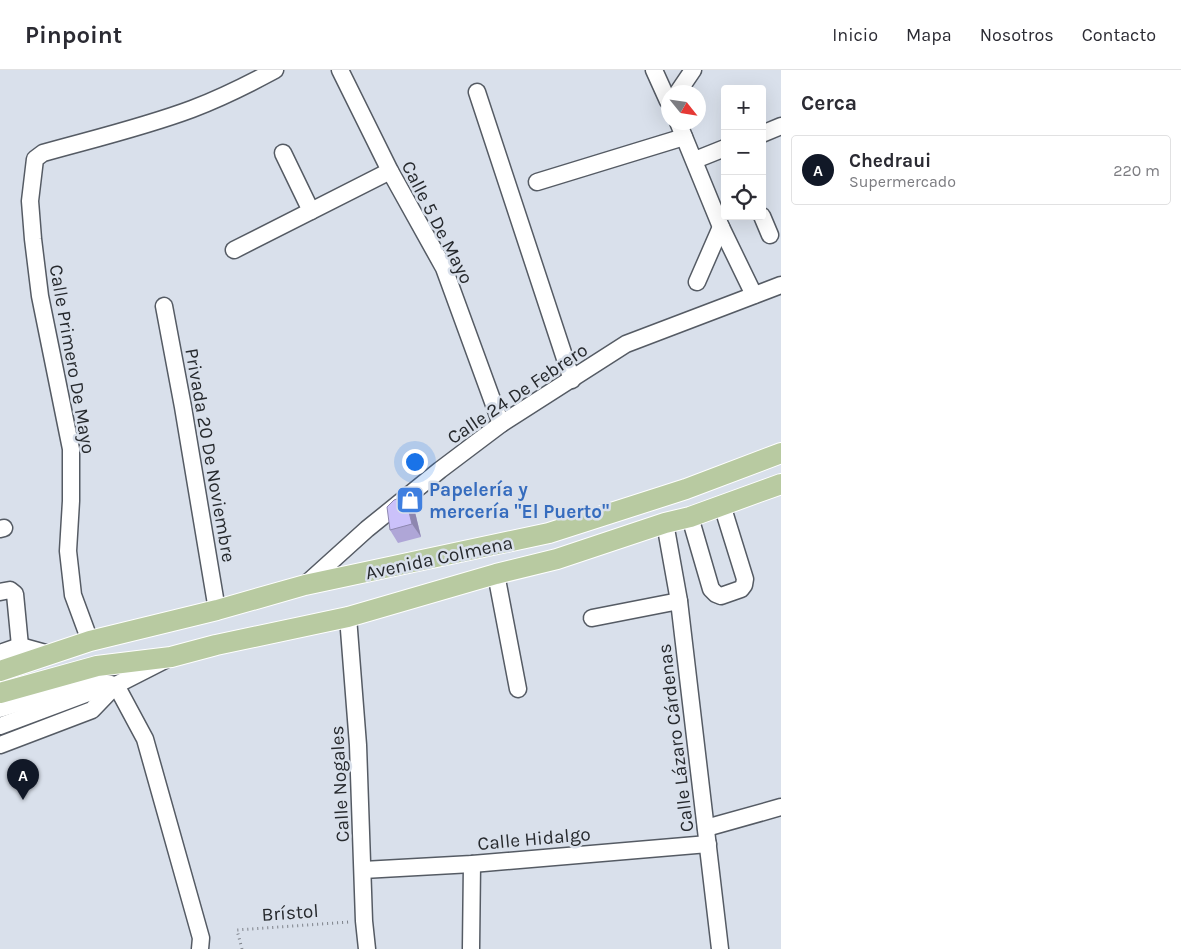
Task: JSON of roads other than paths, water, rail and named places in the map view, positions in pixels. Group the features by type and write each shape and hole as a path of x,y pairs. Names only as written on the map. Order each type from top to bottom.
{"main road":[{"name":"Avenida Colmena","path":"0,671 90,641 217,610 305,585 549,533 686,489 781,453"},
{"path":"0,693 97,666 171,657 216,645 348,617 496,574 557,559 665,523 690,517 781,484"}],"street":[{"name":"Calle Primero De Mayo","path":"90,641 73,595 68,551 71,501 71,448 40,296 30,201 35,159 43,153 121,132 192,109 251,83 275,70"},
{"name":"Calle 5 De Mayo","path":"340,70 390,171 444,268 501,424"},
{"path":"654,70 661,86"},
{"path":"683,85 693,70"},
{"path":"477,92 572,380"},
{"path":"766,132 781,126"},
{"path":"537,182 681,130 695,160 721,227 754,295"},
{"path":"695,160 721,150"},
{"path":"283,153 311,211"},
{"path":"234,250 390,171"},
{"path":"764,220 770,235"},
{"path":"697,282 721,227"},
{"name":"Calle 24 De Febrero","path":"305,585 367,529 501,424 626,344 781,285"},
{"name":"Privada 20 De Noviembre","path":"164,306 217,610"},
{"path":"690,517 711,589 721,596 741,588 744,585 745,579 722,505"},
{"name":"Calle Lázaro Cárdenas","path":"665,523 678,601 720,949"},
{"path":"496,574 518,689"},
{"path":"0,592 10,590 15,594 20,646"},
{"path":"592,618 678,601"},
{"name":"Calle Nogales","path":"348,617 358,745 364,920 367,949"},
{"path":"0,654 20,646 49,654"},
{"path":"0,726 91,692 116,685 171,657"},
{"path":"0,710 88,681 116,685"},
{"path":"0,745 92,710 116,685"},
{"path":"116,685 145,739 201,938 200,949"},
{"name":"Calle Hidalgo","path":"363,870 472,864 707,836 781,807"},
{"path":"471,948 472,864"}],"place":[{"name":"Papelería y mercería \"El Puerto\"","path":"410,500"},
{"name":"Chedraui","path":"23,800"}]}
